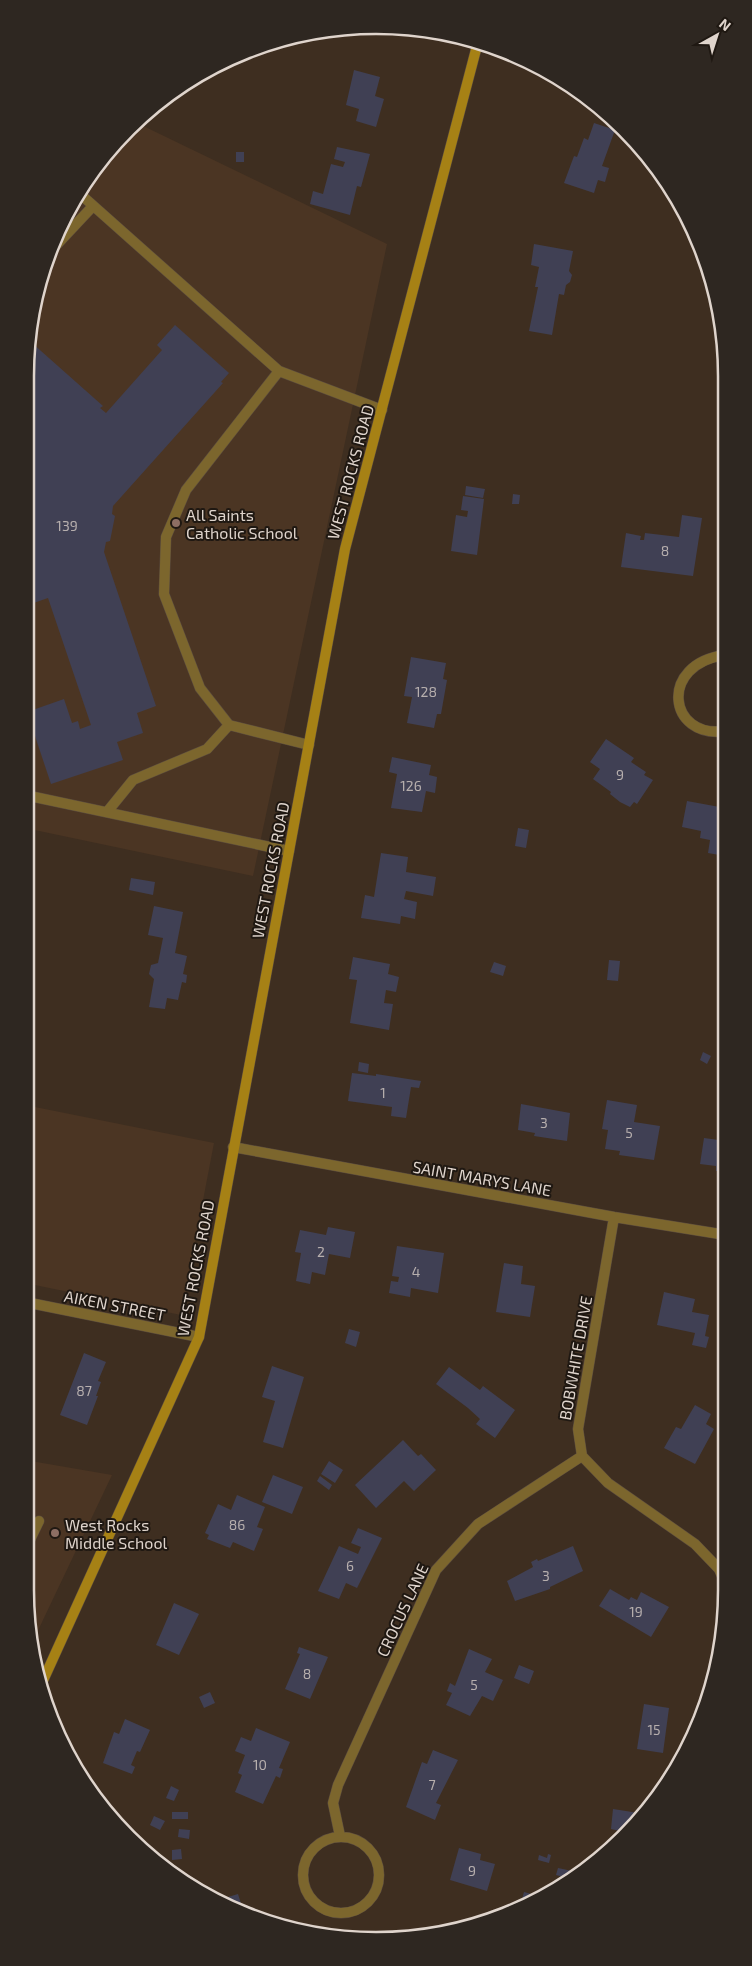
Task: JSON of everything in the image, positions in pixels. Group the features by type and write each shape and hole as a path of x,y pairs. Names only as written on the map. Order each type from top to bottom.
{"main road":[{"name":"WEST ROCKS ROAD","path":"45,1677 199,1336 345,549 476,49"}],"street":[{"path":"84,198 279,371 382,410"},
{"path":"63,238 93,206"},
{"path":"279,371 186,490 166,537 164,594 200,688 230,725 309,746"},
{"path":"718,656 711,656 697,663 686,673 679,685 677,696 680,708 690,722 701,730 718,732"},
{"path":"108,812 133,780 208,749 230,725"},
{"path":"34,797 289,851"},
{"name":"SAINT MARYS LANE","path":"233,1147 614,1217 718,1234"},
{"name":"BOBWHITE DRIVE","path":"582,1456 578,1429 614,1217"},
{"name":"AIKEN STREET","path":"34,1304 199,1336"},
{"path":"582,1456 608,1483 695,1544 718,1568"},
{"name":"CROCUS LANE","path":"340,1836 333,1803 338,1785 436,1570 478,1524 582,1456"},
{"path":"34,1531 39,1521"},
{"path":"340,1836 353,1838 365,1844 374,1854 379,1867 380,1880 372,1898 358,1910 345,1913 328,1911 317,1905 305,1890 302,1876 304,1863 311,1851 326,1839 340,1836"}],"shaded area":[{"name":"All Saints Catholic School","path":"143,126 387,244 253,876 34,830 34,354 40,309 45,287 60,245 80,205 104,168"},
{"path":"34,1107 214,1143 181,1315 34,1285"},
{"name":"West Rocks Middle School","path":"34,1462 112,1475 37,1633 34,1612"}],"building":[{"path":"354,70 380,77 375,96 384,99 376,127 356,121 359,109 346,105"},
{"path":"594,123 615,131 602,166 609,168 605,182 598,180 594,193 564,183 574,156 577,157 584,138 588,140"},
{"path":"337,147 370,154 361,187 357,186 350,215 310,204 313,191 323,194 331,164 343,167 345,162 334,159"},
{"path":"236,152 244,152 244,162 236,162"},
{"path":"534,244 573,251 569,271 572,275 570,282 566,285 564,295 559,294 552,335 529,331 538,287 535,287 539,267 531,265"},
{"path":"175,325 229,373 221,382 223,383 113,506 112,514 115,516 110,541 106,542 104,552 156,706 137,713 143,733 117,742 123,760 51,784 34,733 34,710 64,699 72,723 78,721 80,729 91,725 48,598 34,603 35,346 103,406 100,408 106,413 162,350 157,345"},
{"path":"466,486 485,489 483,498 465,495"},
{"path":"513,494 520,495 519,504 512,504"},
{"path":"463,496 484,499 477,555 451,551 456,515 467,517 468,511 461,510"},
{"path":"682,515 702,518 693,576 621,567 626,533 641,536 640,540 644,540 645,533 679,537"},
{"path":"411,657 446,663 443,679 447,680 441,714 437,714 434,728 407,723 412,697 404,696"},
{"path":"606,739 634,758 631,762 646,772 644,775 653,780 637,804 634,802 630,807 620,802 610,794 611,792 593,779 600,769 590,762"},
{"path":"392,757 431,765 429,775 437,777 435,793 426,791 422,812 391,808 397,774 389,772"},
{"path":"687,801 718,807 718,855 708,853 710,840 700,838 701,831 682,827"},
{"path":"518,828 529,830 526,848 515,846"},
{"path":"381,853 408,857 406,872 436,877 433,896 406,891 404,899 417,902 415,919 401,916 400,924 361,918 365,895 374,897"},
{"path":"131,878 155,882 153,895 129,890"},
{"path":"154,906 183,912 175,953 187,956 183,974 187,975 186,983 182,982 178,1000 167,998 165,1009 149,1007 154,979 149,974 151,965 158,963 163,938 148,935"},
{"path":"353,957 390,964 388,974 399,977 396,992 386,990 384,1003 393,1004 389,1030 350,1023 357,980 349,979"},
{"path":"609,960 620,961 618,981 607,980"},
{"path":"494,962 506,966 503,976 490,972"},
{"path":"703,1052 711,1056 707,1064 700,1060"},
{"path":"359,1062 369,1064 368,1073 358,1071"},
{"path":"352,1073 376,1076 376,1074 421,1081 419,1088 411,1087 406,1118 391,1116 392,1107 348,1101"},
{"path":"607,1100 637,1105 634,1122 660,1126 654,1160 619,1155 620,1151 605,1149 608,1130 602,1129"},
{"path":"521,1104 570,1113 567,1141 534,1136 535,1133 518,1130"},
{"path":"704,1138 718,1140 718,1171 716,1171 716,1166 700,1164"},
{"path":"328,1227 355,1232 350,1258 329,1254 325,1275 312,1272 310,1284 296,1281 301,1253 295,1252 300,1230 326,1235"},
{"path":"397,1246 444,1253 438,1293 411,1288 410,1297 389,1293 391,1281 398,1282 399,1277 392,1276"},
{"path":"504,1263 523,1266 521,1284 535,1286 530,1317 496,1312"},
{"path":"664,1292 695,1299 692,1312 709,1315 705,1336 709,1337 706,1348 692,1345 695,1333 657,1325"},
{"path":"349,1329 360,1332 356,1347 345,1343"},
{"path":"84,1353 106,1362 98,1381 101,1382 96,1396 98,1396 87,1425 60,1415"},
{"path":"272,1366 304,1377 283,1448 263,1442 275,1401 262,1397"},
{"path":"449,1367 480,1390 483,1386 515,1410 495,1438 476,1424 480,1419 468,1408 436,1384"},
{"path":"695,1405 711,1414 706,1424 714,1429 695,1464 664,1448 676,1427 681,1429"},
{"path":"403,1440 418,1456 421,1454 436,1470 414,1491 404,1481 376,1508 355,1485"},
{"path":"329,1461 343,1470 335,1483 321,1474"},
{"path":"273,1475 303,1487 292,1514 262,1502"},
{"path":"320,1476 332,1485 329,1490 317,1481"},
{"path":"237,1495 265,1507 257,1527 263,1529 254,1551 233,1542 230,1548 207,1539 209,1535 205,1533 218,1504 231,1510"},
{"path":"358,1528 382,1538 357,1588 346,1583 339,1599 318,1591 339,1546 358,1554 361,1547 351,1543"},
{"path":"573,1546 583,1571 550,1587 550,1589 515,1601 507,1581 533,1567 531,1562 537,1559 538,1561"},
{"path":"610,1589 629,1600 631,1597 637,1600 641,1592 669,1607 651,1637 599,1606"},
{"path":"174,1603 199,1614 179,1655 156,1645"},
{"path":"299,1647 328,1657 310,1699 285,1689 300,1654 297,1653"},
{"path":"469,1649 492,1659 485,1672 503,1680 493,1701 482,1696 470,1716 446,1705 452,1693 447,1691 450,1683 455,1686"},
{"path":"519,1665 534,1671 529,1684 514,1678"},
{"path":"210,1692 215,1703 204,1708 199,1697"},
{"path":"644,1704 669,1708 663,1753 637,1749"},
{"path":"125,1719 150,1730 140,1752 137,1751 131,1765 135,1767 132,1774 103,1763 114,1732 119,1734"},
{"path":"256,1728 290,1742 279,1768 283,1769 280,1778 276,1776 263,1804 235,1792 242,1775 238,1773 245,1755 235,1751 241,1737 251,1741"},
{"path":"433,1750 458,1760 436,1803 441,1805 435,1820 406,1807 422,1762 427,1764"},
{"path":"171,1786 179,1790 174,1801 166,1798"},
{"path":"613,1809 636,1813 619,1831 611,1829"},
{"path":"172,1812 188,1812 188,1819 172,1819"},
{"path":"154,1816 165,1821 160,1830 150,1825"},
{"path":"179,1829 190,1830 189,1839 178,1837"},
{"path":"459,1848 481,1854 480,1860 495,1864 487,1891 450,1880"},
{"path":"181,1849 182,1859 172,1860 172,1850"},
{"path":"548,1854 551,1855 549,1863 538,1860 539,1855 547,1858"},
{"path":"558,1868 572,1871 563,1877 556,1875"},
{"path":"524,1892 532,1894 527,1897 522,1899"},
{"path":"238,1894 241,1904 226,1898"}],"place":[{"name":"All Saints Catholic School","path":"176,523"},
{"name":"West Rocks Middle School","path":"55,1533"}]}
